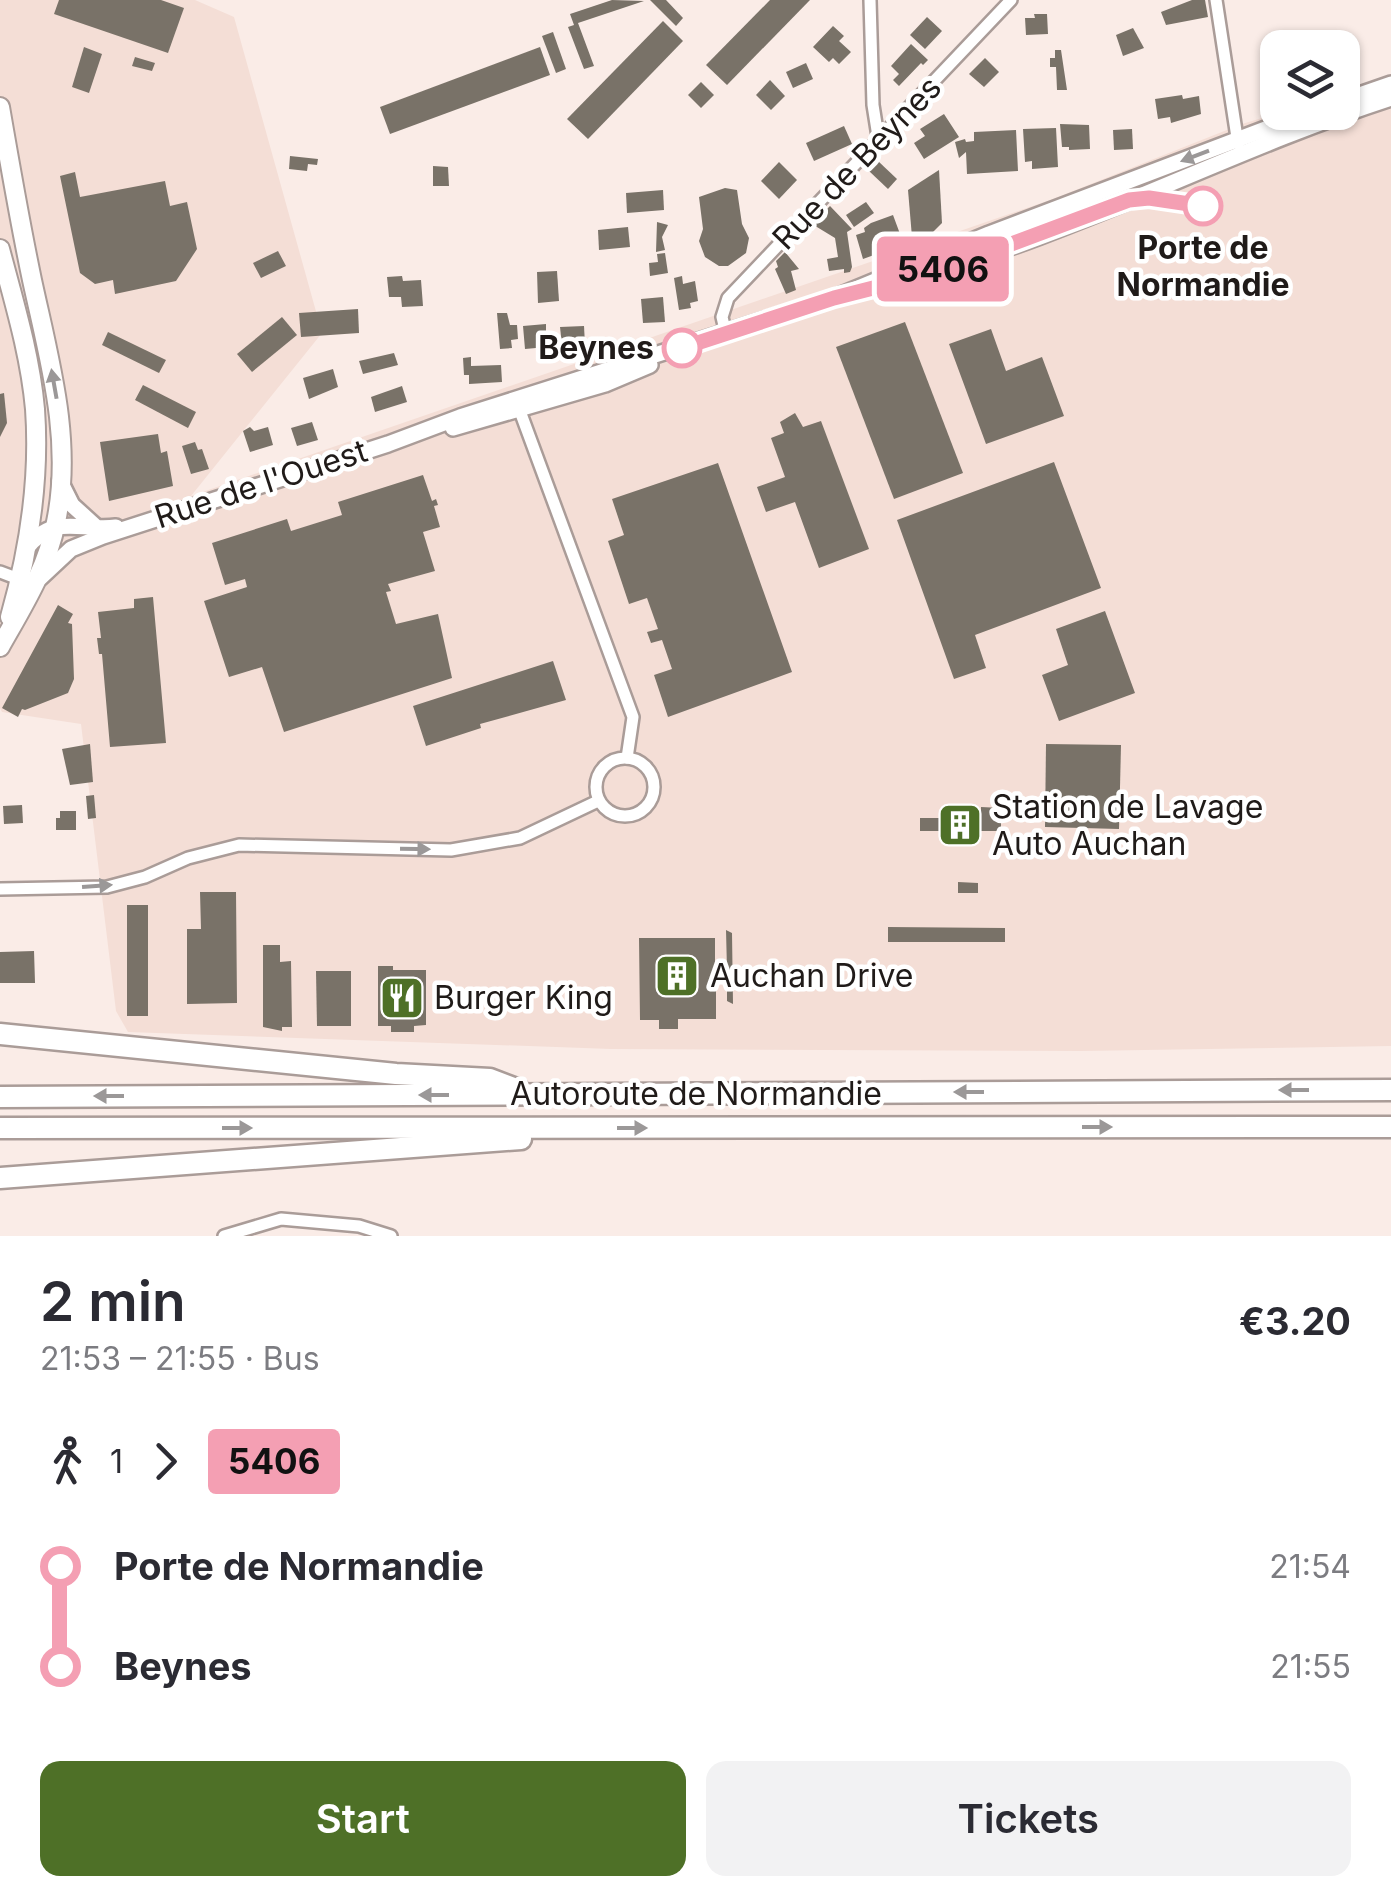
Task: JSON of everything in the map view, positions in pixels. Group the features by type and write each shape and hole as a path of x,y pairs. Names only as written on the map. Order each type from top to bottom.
{"highway":[{"path":"0,1034 396,1074 490,1078 530,1094"},
{"name":"Autoroute de Normandie","path":"0,1097 1391,1090"},
{"name":"Autoroute de Normandie","path":"0,1128 1391,1127"},
{"path":"0,1178 513,1141 566,1128"}],"main road":[{"path":"1360,94 1391,84"},
{"path":"1239,148 1391,98"},
{"path":"0,107 6,173 57,397 61,438 60,481 51,532 19,591 1,645"},
{"path":"1239,148 1274,130"},
{"name":"Rue de l'Ouest","path":"135,525 517,405 618,380 726,334 834,298 974,259 1239,148"},
{"path":"0,249 24,341 34,409 36,461 19,591 1,645"},
{"path":"60,481 74,508 102,529"},
{"path":"32,504 51,532 70,548"},
{"path":"26,549 71,524 102,529 135,525"},
{"path":"19,591 70,548 135,525"}],"street":[{"path":"870,0 872,104 879,143"},
{"name":"Rue de Beynes","path":"726,334 722,317 728,298 1012,0"},
{"path":"1216,0 1239,148"},
{"path":"517,405 632,717 626,758"},
{"path":"19,591 0,572 26,549"},
{"path":"626,758 644,765 654,780 654,790 648,806 635,815 620,816 604,809 595,792 598,774 605,765 626,758"},
{"path":"0,889 106,887 239,845 452,850 520,838 598,801"},
{"path":"224,1236 280,1219 359,1226 392,1236"}],"shaded area":[{"path":"0,0 195,0 234,17 322,333 191,496 1053,199 1242,124 1260,119 1260,130 1360,130 1360,87 1391,77 1391,1046 1081,1051 611,1049 128,1032 116,1011 81,724 2,712"}],"building":[{"path":"59,0 161,0 184,8 168,53 54,14"},
{"path":"612,0 644,1 578,23 594,66 584,69 568,27 574,25 570,14"},
{"path":"650,0 666,0 683,18 676,26"},
{"path":"770,0 810,0 727,85 706,65"},
{"path":"1192,0 1205,0 1208,17 1166,25 1161,12"},
{"path":"1034,14 1047,14 1048,34 1026,35 1025,18 1035,18"},
{"path":"927,17 942,31 925,49 910,35"},
{"path":"663,21 683,41 588,139 567,119"},
{"path":"833,26 844,36 839,41 851,52 839,64 833,58 829,62 813,47"},
{"path":"1133,28 1144,48 1123,56 1116,35"},
{"path":"553,32 566,69 556,73 542,36"},
{"path":"911,44 928,60 899,86 893,80 899,74 891,66"},
{"path":"84,47 102,54 89,93 72,87"},
{"path":"540,47 550,75 390,134 380,107"},
{"path":"1055,50 1061,50 1067,90 1057,90 1056,67 1050,67"},
{"path":"135,57 155,63 152,71 132,66"},
{"path":"985,58 999,72 984,87 969,74"},
{"path":"806,63 813,79 793,88 786,72"},
{"path":"770,80 785,96 771,110 756,95"},
{"path":"701,82 714,95 701,108 688,95"},
{"path":"1182,95 1183,99 1199,96 1201,114 1171,123 1170,117 1158,119 1155,99"},
{"path":"944,114 959,137 924,159 914,143 925,136 920,129"},
{"path":"1060,124 1089,125 1090,149 1062,147"},
{"path":"844,126 852,144 814,161 806,143"},
{"path":"1056,128 1058,167 1032,169 1032,161 1025,162 1023,129"},
{"path":"1132,129 1133,149 1114,150 1113,130"},
{"path":"1016,130 1018,171 967,174 966,152 959,158 955,142 974,141 974,132"},
{"path":"290,156 318,159 317,165 308,164 307,171 289,169"},
{"path":"878,161 897,179 888,189 869,171"},
{"path":"779,162 797,180 779,199 761,181"},
{"path":"433,166 448,167 449,186 433,186"},
{"path":"939,170 942,223 933,232 912,237 908,190"},
{"path":"75,172 80,197 165,181 170,206 187,202 197,249 176,281 115,294 113,280 95,284 80,273 60,176"},
{"path":"725,188 737,190 742,224 749,238 746,253 728,266 719,266 705,257 699,241 703,229 699,197"},
{"path":"663,190 664,210 627,213 626,193"},
{"path":"866,202 874,213 854,227 846,215"},
{"path":"830,206 852,229 847,232 850,272 829,271 827,259 838,257 835,238 812,224"},
{"path":"893,215 903,242 873,251 874,255 863,259 856,235 865,232 864,228 871,223"},
{"path":"657,222 668,225 662,237 665,250 656,252"},
{"path":"628,227 630,247 599,250 598,230"},
{"path":"278,251 286,266 261,278 253,263"},
{"path":"785,252 799,269 791,271 796,290 786,294 775,269 776,261"},
{"path":"665,253 668,273 650,276 649,263 658,262 657,254"},
{"path":"557,271 559,301 538,303 537,272"},
{"path":"402,276 403,281 421,280 423,306 402,307 401,297 389,297 387,277"},
{"path":"682,276 683,284 695,281 698,301 690,303 691,308 679,310 674,278"},
{"path":"663,297 665,322 643,323 641,299"},
{"path":"358,309 359,333 301,337 299,313"},
{"path":"497,313 507,313 510,325 517,325 518,339 511,340 512,348 500,349"},
{"path":"282,317 297,335 252,372 237,354"},
{"path":"905,322 963,473 894,499 836,347"},
{"path":"546,324 546,337 552,337 553,350 525,349 523,326"},
{"path":"584,326 585,345 562,345 560,327"},
{"path":"991,329 1006,371 1042,357 1064,416 986,444 949,344"},
{"path":"108,332 166,360 159,373 102,345"},
{"path":"394,353 398,365 363,374 359,361"},
{"path":"471,357 471,366 501,365 502,382 469,384 463,358"},
{"path":"333,369 338,387 309,399 303,378"},
{"path":"143,385 196,412 188,428 135,400"},
{"path":"402,386 407,402 375,412 371,397"},
{"path":"4,393 7,423 0,437 0,394"},
{"path":"795,413 803,427 821,421 869,549 819,568 795,502 766,512 757,487 785,477 771,438 784,433 780,422"},
{"path":"312,422 318,440 297,446 291,428"},
{"path":"250,427 254,431 268,427 273,445 250,452 243,431"},
{"path":"158,434 161,453 167,451 173,486 109,501 100,442"},
{"path":"195,442 209,469 191,474 182,446"},
{"path":"1054,462 1101,588 975,635 986,668 954,679 897,520"},
{"path":"718,463 792,672 668,717 654,675 672,669 662,640 651,643 647,632 658,629 647,598 629,604 608,541 624,535 612,499"},
{"path":"423,475 432,501 436,499 438,505 434,506 440,527 423,532 435,571 388,584 391,591 386,592 396,624 438,614 452,678 284,732 262,667 229,677 204,601 247,587 245,579 225,585 212,543 287,519 291,531 342,515 338,502"},
{"path":"153,597 166,743 110,747 102,654 97,638 101,638 98,612 134,608 134,599"},
{"path":"58,605 73,614 68,623 72,624 74,679 68,693 22,709 18,717 2,708"},
{"path":"1105,611 1135,693 1059,721 1042,675 1068,665 1056,629"},
{"path":"553,661 566,700 480,724 481,728 426,746 413,706"},
{"path":"90,744 93,782 70,785 62,749"},
{"path":"1046,744 1121,745 1119,829 1045,827"},
{"path":"94,795 96,818 88,819 86,796"},
{"path":"22,805 23,823 4,824 3,806"},
{"name":"Station de Lavage Auto Auchan","path":"981,807 1001,808 1001,831 920,831 920,818 943,818 944,809 957,809 956,818 981,818"},
{"path":"60,811 76,811 76,830 56,830"},
{"path":"958,882 978,883 978,893 958,893"},
{"path":"200,892 236,892 237,1003 187,1004 187,929 201,929"},
{"path":"127,905 148,905 148,1016 127,1016"},
{"path":"888,927 1005,928 1005,942 888,942"},
{"name":"Auchan Drive","path":"726,930 732,933 733,1004 727,1001 727,981 716,981 716,1019 678,1019 678,1029 659,1029 659,1020 640,1020 639,938 715,938 715,971 727,970"},
{"path":"263,945 280,945 280,962 291,961 292,1027 282,1027 282,1031 263,1027"},
{"path":"34,951 35,983 0,983 0,952"},
{"name":"Burger King","path":"378,966 426,970 426,1025 414,1026 414,1032 391,1032 391,1026 378,1026"},
{"path":"316,971 351,971 351,1026 317,1026"}],"bus line":[{"name":"5406","path":"682,348 834,298 936,272 1129,200 1149,198 1203,206"}],"place":[{"name":"Porte de Normandie","path":"1203,206"},
{"name":"Beynes","path":"682,348"},
{"name":"Station de Lavage Auto Auchan","path":"960,825"},
{"name":"Auchan Drive","path":"677,976"},
{"name":"Burger King","path":"402,998"}]}
